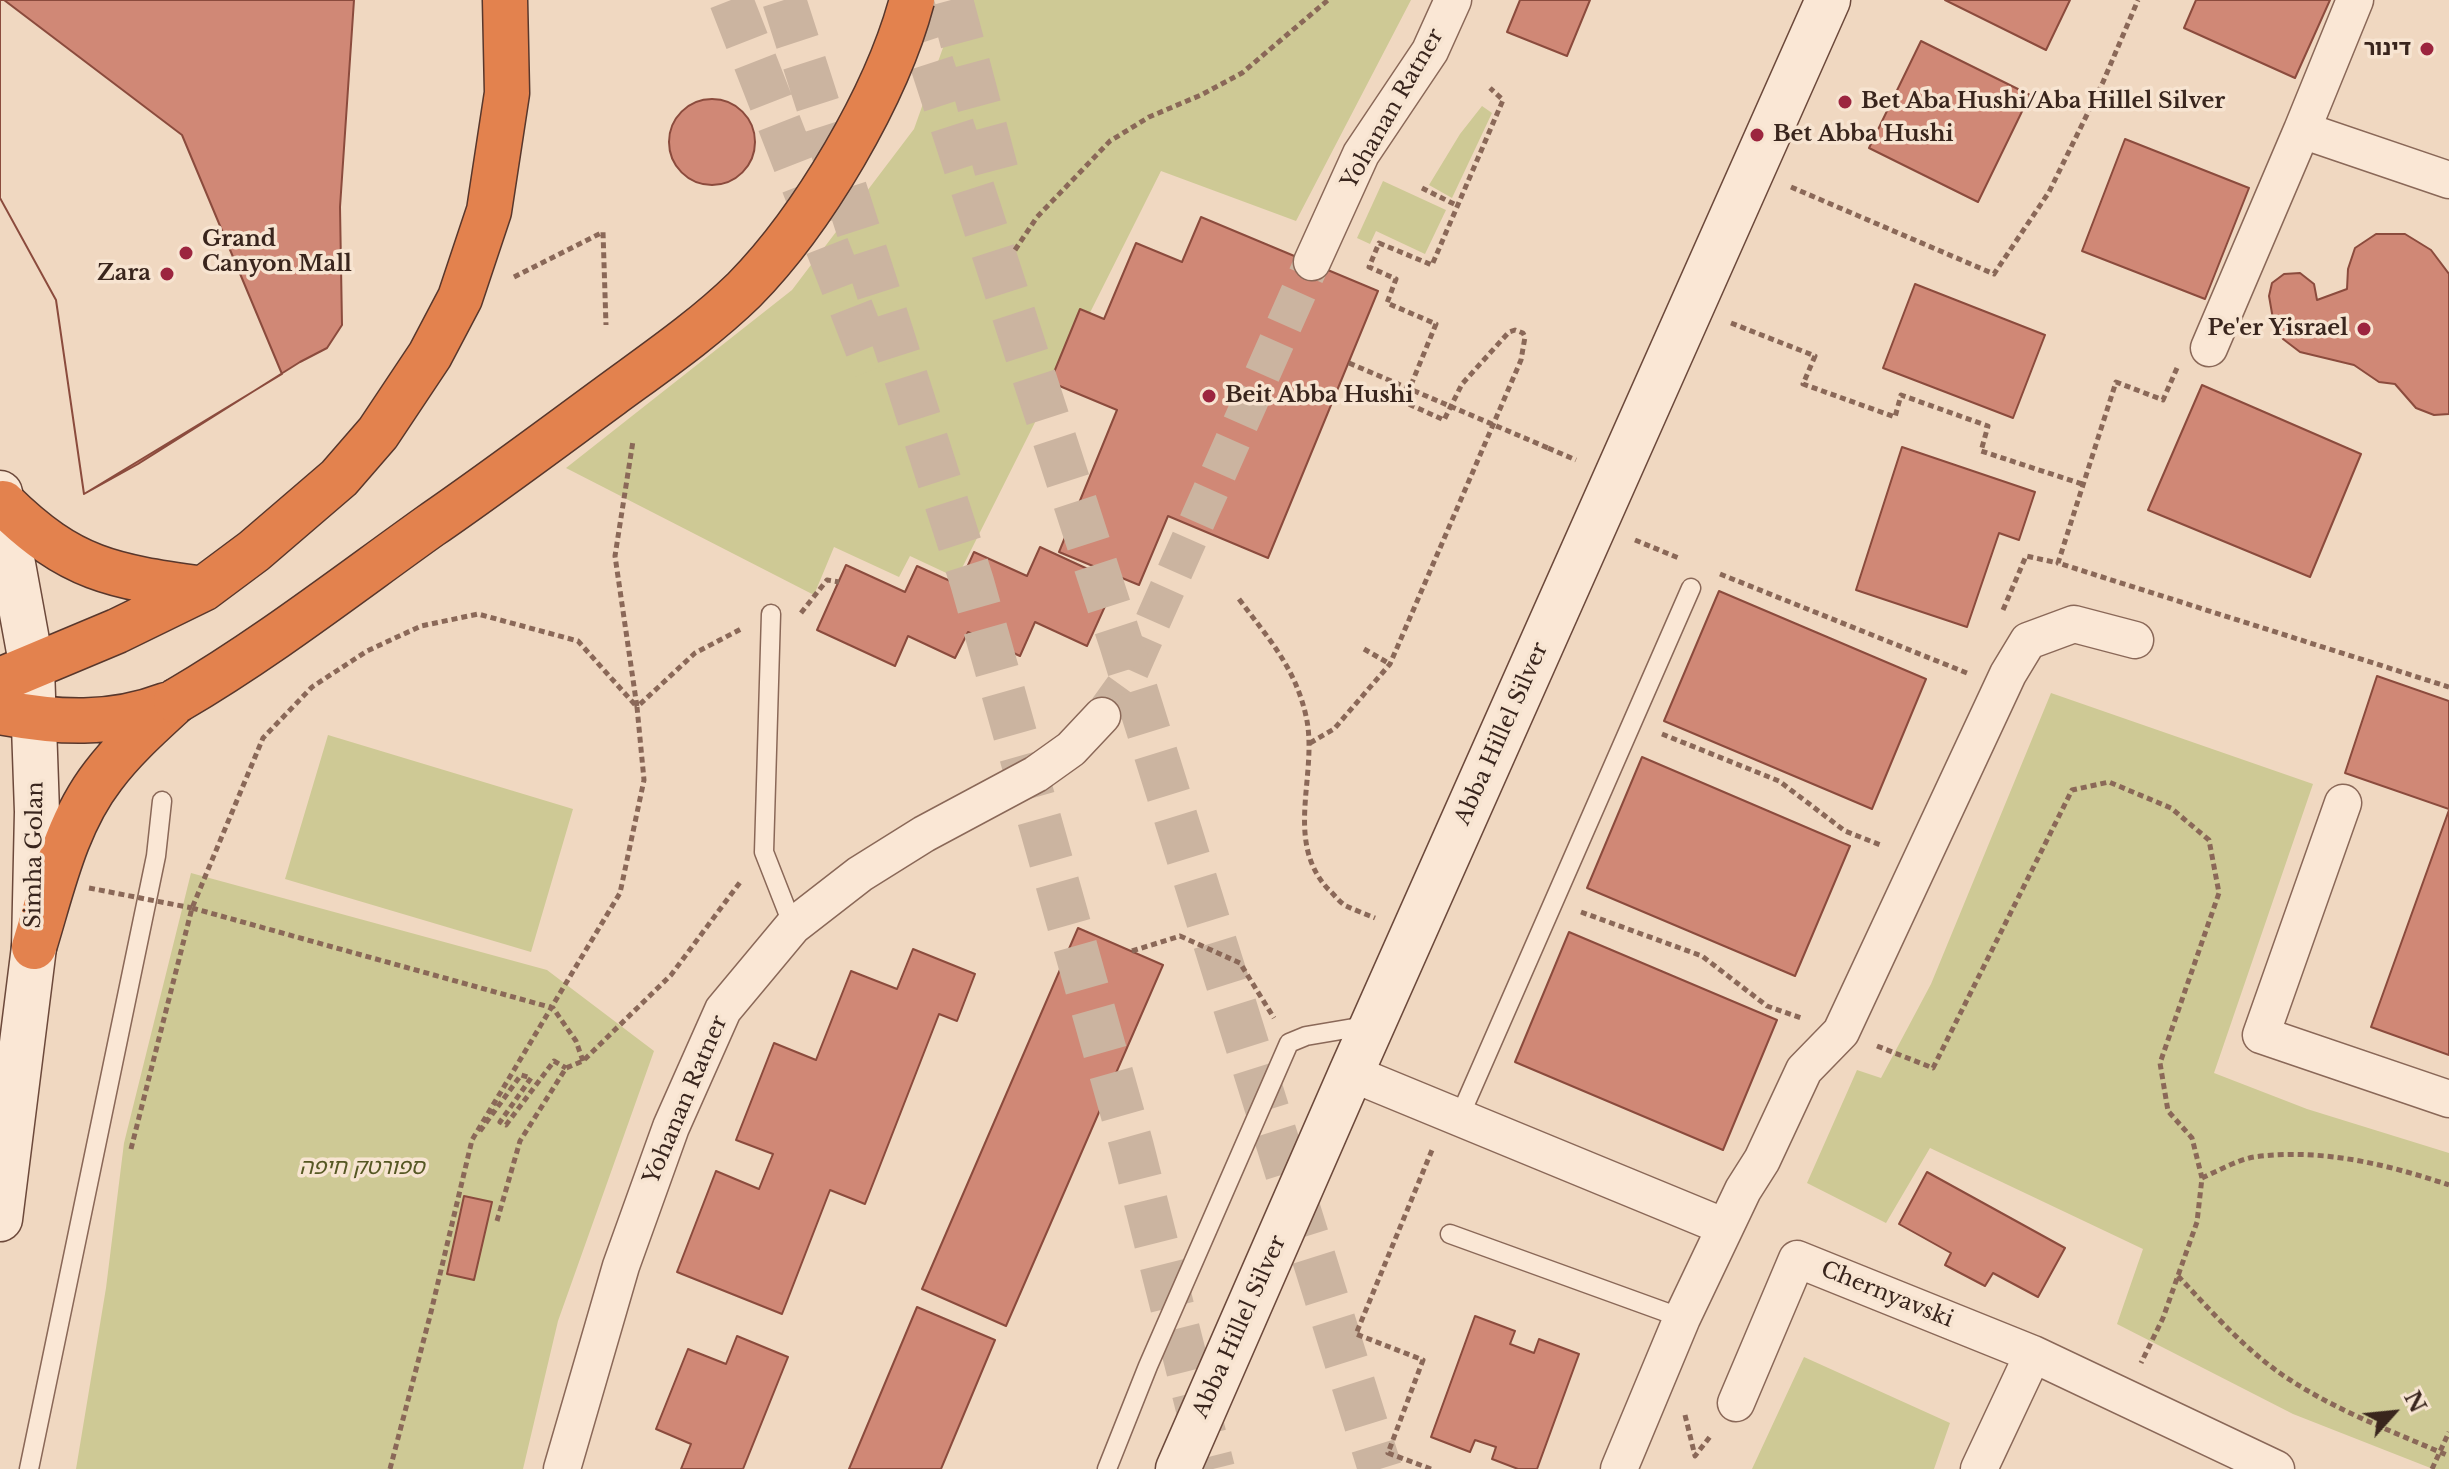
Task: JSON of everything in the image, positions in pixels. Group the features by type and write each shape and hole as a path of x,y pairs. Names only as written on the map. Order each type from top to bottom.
{"highway":[{"path":"16,674 117,631 203,589 254,551 339,478 378,433 430,355 460,298 489,211 507,93 505,0"},
{"path":"17,715 73,722 109,721 141,714 176,701 236,666 636,377 743,290 796,228 850,144 894,60 912,0"},
{"path":"2,498 51,544 91,566 140,580 203,589"},
{"path":"34,947 67,839 101,778 130,744 176,701"}],"street":[{"name":"Yohanan Ratner","path":"1312,262 1361,154 1430,51 1453,0"},
{"name":"Abba Hillel Silver","path":"1178,1469 1412,933 1602,513 1828,0"},
{"path":"2209,348 2355,0"},
{"path":"2302,130 2449,180"},
{"name":"Simha Golan","path":"0,1219 34,947 37,812 17,715 2,498"},
{"path":"1619,1469 1682,1318 1725,1227 1762,1160 1804,1070 1841,1032 2002,687 2028,641 2074,624 2135,640"},
{"name":"Yohanan Ratner","path":"562,1469 621,1266 671,1127 723,1010 793,926 860,874 911,842 1036,774 1071,749 1102,716"},
{"path":"2343,803 2261,1035 2449,1099"},
{"path":"1351,1073 1725,1227"},
{"name":"Chernyavski","path":"1736,1403 1797,1259 2033,1354 2276,1469"},
{"path":"1979,1469 2033,1354"}],"lane":[{"path":"1459,1118 1691,588"},
{"path":"771,614 764,852 793,926"},
{"path":"29,1469 156,856 162,801"},
{"path":"1107,1469 1148,1366 1289,1043 1306,1036 1373,1024"},
{"path":"1450,1234 1682,1318"}],"path":[{"path":"1015,250 1037,217 1110,141 1149,117 1242,73 1328,0"},
{"path":"1818,200 1994,274 2049,192 2103,82 2138,0"},
{"path":"1310,743 1334,729 1390,664 1511,385 1525,343 1523,333 1515,330 1509,332 1462,384 1444,420 1404,402 1436,324 1387,303 1396,279 1369,267 1379,243 1432,265 1503,100 1490,88"},
{"path":"1422,188 1458,206"},
{"path":"511,278 603,232 606,325"},
{"path":"1691,308 1815,356 1803,384 1895,417 1901,395 1988,426 1981,451 2082,484"},
{"path":"1349,363 1548,448"},
{"path":"2176,368 2163,400 2116,382 2058,563 2449,687"},
{"path":"390,1469 472,1140 620,893 644,780 637,707 615,556 633,441"},
{"path":"1717,573 2002,687"},
{"path":"637,707 695,653 771,614 798,617 827,580 839,582"},
{"path":"1239,599 1287,662 1306,716 1310,743 1304,821 1308,850 1321,881 1343,904 1412,933"},
{"path":"192,908 263,738 312,687 367,651 421,626 478,614 578,641 637,707"},
{"path":"1364,649 1390,664"},
{"path":"1632,723 1779,781 1845,831 1921,860"},
{"path":"1554,902 1702,956 1767,1006 1933,1068 2072,790 2109,782 2171,808 2209,840 2219,893 2160,1063 2168,1111 2192,1138 2202,1178 2197,1222 2163,1318 2124,1396"},
{"path":"497,1221 520,1141 566,1068 583,1061 671,975 764,852"},
{"path":"89,888 192,908 553,1008 576,1041 583,1061"},
{"path":"1132,951 1180,936 1240,963 1289,1043"},
{"path":"472,1140 492,1118 521,1075 531,1078 500,1122 506,1125 554,1061 566,1068"},
{"path":"2202,1178 2251,1157 2322,1155 2370,1162 2449,1185"},
{"path":"1419,1181 1356,1334 1423,1360 1388,1453 1431,1469"},
{"path":"2178,1276 2235,1337 2286,1377 2345,1411 2449,1456"},
{"path":"2432,1469 2449,1432"}],"green space":[{"path":"960,0 1411,0 1296,221 1161,171 957,578 910,556 899,577 834,547 814,595 566,468 792,290 914,129"},
{"path":"1482,106 1492,113 1452,198 1429,185 1460,134"},
{"path":"1383,181 1446,210 1425,254 1376,231 1370,244 1357,238"},
{"path":"2051,693 2313,784 2214,1073 2307,1109 2449,1153 2449,1469 2433,1469 2293,1414 2117,1324 2143,1249 1930,1148 1886,1223 1807,1183 1857,1070 1881,1078 1931,984"},
{"path":"328,735 573,809 531,952 285,879"},
{"name":"ספורטק חיפה","path":"191,873 547,970 654,1051 558,1321 523,1469 76,1469 106,1288 124,1143"},
{"path":"1804,1357 1950,1423 1934,1469 1752,1469"}],"building":[{"name":"Grand Canyon Mall","path":"0,0 354,0 340,207 342,325 327,348 84,494 56,300 0,198"},
{"path":"0,0 182,135 282,374 84,494 56,300 0,198"},
{"path":"1520,0 1590,0 1567,56 1507,32"},
{"path":"1945,0 2070,0 2046,50"},
{"path":"2196,0 2330,0 2295,78 2184,28"},
{"path":"1921,41 2030,95 1978,202 1869,148"},
{"path":"712,99 728,103 742,112 751,126 755,142 751,158 742,172 728,181 712,185 696,181 682,172 673,158 669,142 673,126 682,112 696,103"},
{"path":"2125,139 2249,188 2205,299 2082,251"},
{"name":"Beit Abba Hushi","path":"1201,217 1378,291 1268,558 1168,516 1139,585 1059,552 1117,410 1050,382 1080,309 1104,319 1136,243 1182,262"},
{"name":"Pe'er Yisrael","path":"2376,234 2405,234 2431,250 2449,274 2449,414 2434,415 2416,408 2395,384 2379,382 2354,365 2300,352 2283,339 2273,319 2269,296 2272,283 2284,274 2300,273 2314,284 2317,300 2347,289 2348,269 2355,248"},
{"path":"1915,284 2045,335 2013,418 1883,368"},
{"path":"2202,385 2361,454 2310,577 2148,510"},
{"path":"1902,447 2035,492 2019,540 1999,533 1967,627 1856,590"},
{"path":"1040,547 1116,582 1087,646 1035,622 1020,656 968,632 955,658 908,636 895,666 817,630 846,565 905,592 917,566 959,585 974,552 1027,576"},
{"path":"1719,591 1926,679 1872,809 1664,721"},
{"path":"2377,676 2449,701 2449,809 2345,773"},
{"path":"1642,757 1850,846 1795,976 1587,888"},
{"path":"2449,810 2449,1055 2371,1027"},
{"path":"1078,928 1163,965 1006,1326 922,1289"},
{"path":"1569,932 1777,1020 1723,1150 1515,1062"},
{"path":"913,949 975,974 957,1021 939,1014 865,1204 830,1190 782,1314 677,1272 716,1171 759,1189 773,1154 736,1140 774,1043 816,1060 851,971 897,989"},
{"path":"1927,1172 2065,1248 2038,1297 1993,1273 1985,1286 1945,1265 1951,1253 1899,1224"},
{"path":"464,1196 492,1202 474,1280 447,1274"},
{"path":"917,1307 995,1340 941,1469 849,1469"},
{"path":"1475,1316 1515,1331 1510,1344 1534,1353 1539,1339 1579,1354 1537,1469 1518,1469 1492,1459 1496,1447 1475,1440 1470,1452 1431,1437"},
{"path":"737,1336 788,1357 743,1469 681,1469 691,1444 656,1429 688,1349 726,1364"}],"tunnel":[{"path":"731,0 875,369"},
{"path":"784,0 972,582 1132,1147 1213,1469"},
{"path":"911,0 1121,643 1380,1469"},
{"path":"951,0 999,180"},
{"path":"1102,716 1125,684 1312,262"}],"place":[{"name":"דינור","path":"2427,49"},
{"name":"Bet Aba Hushi/Aba Hillel Silver","path":"1845,102"},
{"name":"Bet Abba Hushi","path":"1757,135"},
{"name":"Grand Canyon Mall","path":"186,253"},
{"name":"Zara","path":"167,274"},
{"name":"Pe'er Yisrael","path":"2364,329"},
{"name":"Beit Abba Hushi","path":"1209,396"}]}
